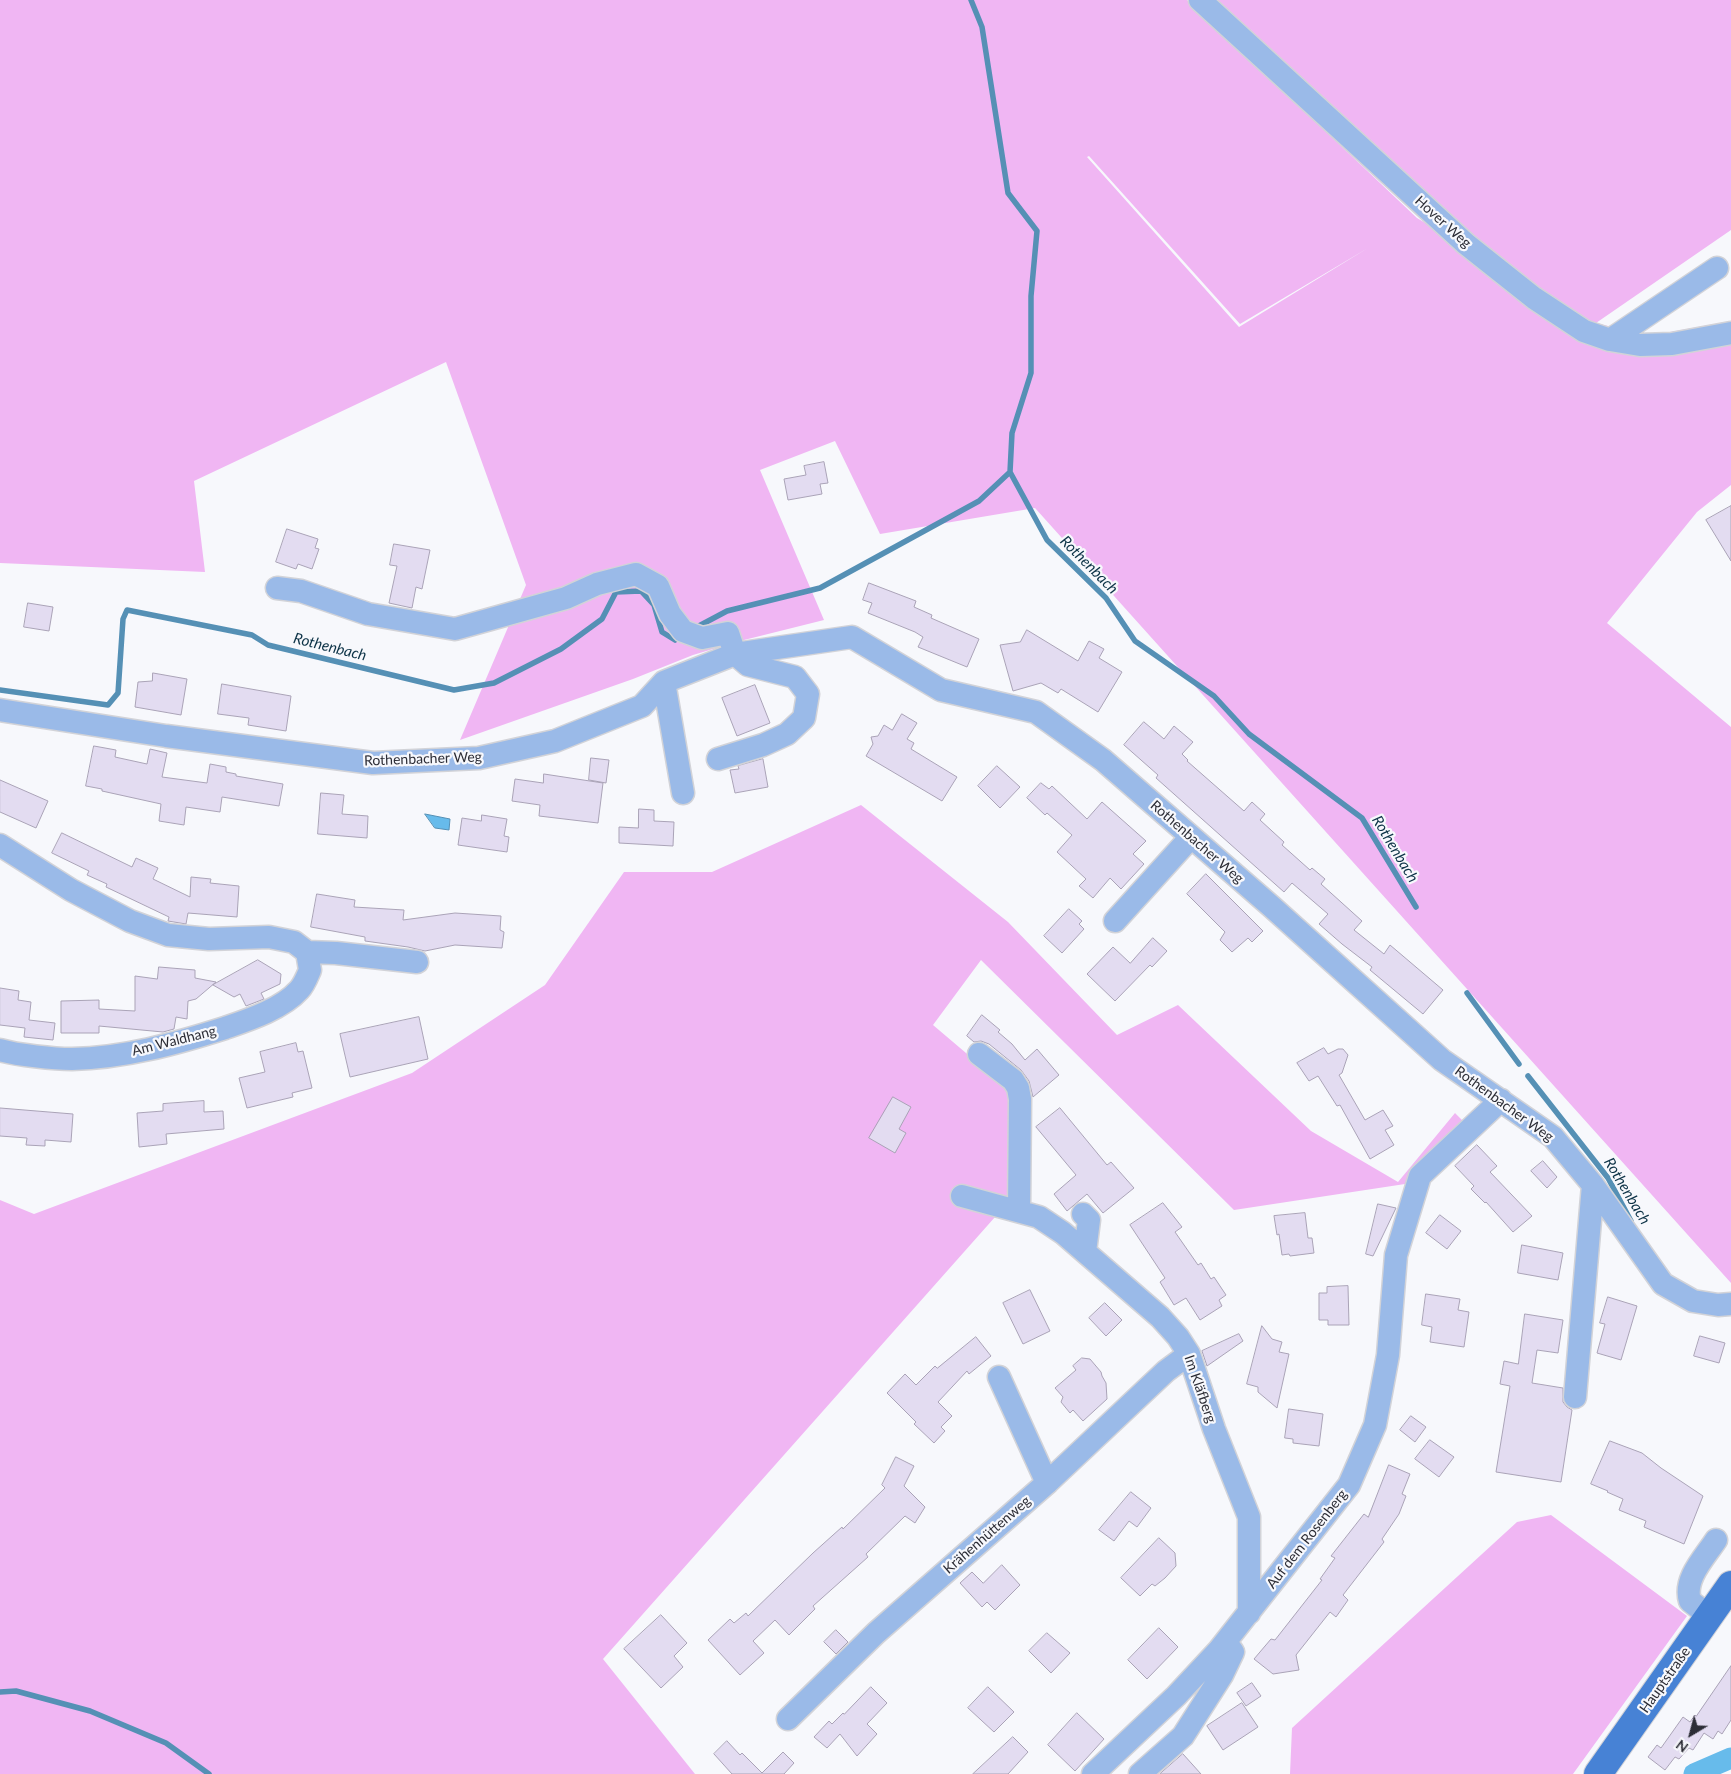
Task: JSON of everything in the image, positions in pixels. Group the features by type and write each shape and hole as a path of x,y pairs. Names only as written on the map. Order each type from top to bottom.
{"main road":[{"name":"Hauptstraße","path":"1598,1774 1731,1585"}],"street":[{"name":"Hover Weg","path":"1200,0 1466,244 1534,298 1584,330 1610,340 1640,345 1672,344 1731,333"},
{"path":"1610,340 1718,268"},
{"path":"277,588 302,592 368,614 455,629 566,598 597,584 636,574 658,586 670,614 684,631 702,638 728,633 735,654 748,665 795,677 808,694 804,718 787,734 763,745 718,760"},
{"name":"Rothenbacher Weg","path":"0,710 166,736 372,764 479,758 554,741 642,706 664,682 735,654 852,637 941,690 1036,712 1103,760 1272,907 1442,1060 1553,1137 1593,1185 1663,1284 1693,1301 1718,1305 1731,1304"},
{"path":"664,682 683,793"},
{"path":"1115,921 1190,837"},
{"path":"0,844 72,890 130,921 168,935 209,939 269,937 294,942 307,952 336,953 417,962"},
{"name":"Am Waldhang","path":"0,1050 10,1053 71,1059 120,1054 178,1043 274,1009 299,990 310,970 307,952"},
{"path":"979,1054 1013,1080 1018,1088 1020,1099 1019,1210"},
{"name":"Auf dem Rosenberg","path":"1093,1774 1176,1696 1226,1642 1349,1485 1375,1425 1388,1355 1396,1255 1420,1176 1501,1100"},
{"path":"1574,1397 1593,1185"},
{"name":"Im Kläfberg","path":"962,1196 1039,1217 1063,1232 1160,1317 1178,1336 1189,1354 1214,1428 1249,1517 1249,1612"},
{"path":"1085,1252 1086,1217"},
{"name":"Krähenhüttenweg","path":"788,1720 876,1633 1047,1483 1166,1371 1189,1354"},
{"path":"999,1377 1047,1483"},
{"path":"1709,1616 1690,1600 1688,1587 1691,1578 1716,1540"},
{"path":"1140,1774 1183,1736 1222,1675 1233,1652 1226,1642"}],"shaded area":[{"path":"0,0 1187,0 1417,218 1532,286 1508,268 1210,0 1731,0 1731,230 1596,323 1648,336 1731,321 1731,485 1697,512 1607,623 1731,727 1731,1283 1035,508 880,534 835,441 760,470 824,620 693,655 633,679 460,740 526,585 446,362 194,481 205,572 0,563","holes":["1089,156 1240,324 1368,248 1239,327 1087,157"]},
{"path":"861,805 1008,922 1117,1035 1178,1005 1311,1131 1398,1182 1455,1113 1468,1126 1405,1184 1234,1210 981,960 933,1025 999,1081 1011,1096 1011,1199 603,1659 695,1774 0,1774 0,1200 34,1214 412,1073 545,985 624,872 712,872"},
{"path":"1551,1515 1687,1616 1573,1774 1290,1774 1292,1728 1517,1522"}],"water":[{"path":"425,814 450,819 449,830 435,828"}],"building":[{"path":"824,462 828,483 820,484 822,494 788,500 784,479 806,475 804,466"},
{"path":"1731,506 1731,561 1706,520"},
{"path":"287,529 318,539 315,548 319,549 312,569 298,564 296,569 276,562"},
{"path":"394,544 430,550 422,589 416,587 412,608 389,603 397,566 390,565"},
{"path":"869,583 916,601 914,607 932,615 931,618 979,639 967,667 918,647 923,637 868,613 872,603 863,600"},
{"path":"28,603 53,607 49,631 24,627"},
{"path":"1027,630 1078,661 1089,641 1104,649 1099,658 1122,672 1098,712 1061,689 1058,693 1041,683 1013,691 1000,645 1020,642"},
{"path":"153,673 187,679 181,715 135,707 138,682 152,681"},
{"path":"222,684 291,696 286,731 248,725 249,718 218,714"},
{"path":"755,685 770,723 737,736 722,698"},
{"path":"902,714 917,723 907,739 914,743 911,749 957,777 942,801 866,756 873,744 871,737 878,736 884,725 892,730"},
{"path":"1144,722 1164,739 1174,726 1193,742 1182,754 1187,761 1244,811 1252,802 1265,814 1260,820 1284,842 1282,845 1310,870 1312,868 1325,879 1321,884 1362,921 1354,930 1384,954 1390,945 1443,990 1423,1014 1370,970 1372,967 1319,924 1328,914 1292,883 1284,892 1156,778 1158,775 1124,745"},
{"path":"94,746 116,750 115,757 147,764 150,749 167,753 162,777 207,783 210,764 226,767 226,772 236,774 236,776 283,784 279,806 222,797 220,812 186,807 184,825 159,821 161,804 86,786"},
{"path":"591,758 609,760 606,783 589,780"},
{"path":"763,759 768,787 735,793 730,770 739,769 738,766"},
{"path":"997,766 1020,787 1000,808 978,786"},
{"path":"544,774 603,783 598,823 539,816 540,805 512,801 515,779 543,783"},
{"path":"0,780 48,801 36,828 0,812"},
{"path":"1041,783 1049,789 1052,786 1087,819 1102,802 1146,841 1133,854 1144,864 1121,889 1110,878 1093,898 1079,886 1086,879 1057,852 1072,835 1047,813 1045,815 1027,798"},
{"path":"321,793 344,795 342,814 368,816 367,838 318,834"},
{"path":"639,809 654,810 654,821 674,822 673,846 619,843 619,827 638,828"},
{"path":"482,815 507,819 504,836 509,837 507,852 458,845 462,818 481,821"},
{"path":"62,833 132,867 136,858 158,868 153,879 190,897 191,877 211,879 210,883 239,886 237,917 188,913 186,924 168,921 169,917 106,887 107,884 87,875 89,871 52,853"},
{"path":"1206,874 1263,931 1252,942 1248,938 1232,952 1220,940 1225,932 1187,894"},
{"path":"317,894 355,900 354,907 404,910 403,920 455,913 501,916 500,930 504,932 502,948 455,945 425,951 365,941 365,937 311,927"},
{"path":"1069,909 1082,921 1079,924 1084,929 1062,953 1044,936"},
{"path":"1153,938 1167,951 1152,967 1150,965 1115,1001 1087,974 1113,947 1130,963"},
{"path":"258,960 281,974 280,984 261,993 264,999 246,1006 240,994 234,997 213,985"},
{"path":"159,967 195,970 195,978 216,982 196,999 188,1001 187,1019 176,1017 174,1029 163,1032 99,1026 99,1033 61,1033 61,1001 99,1000 99,1009 135,1011 135,976 157,979"},
{"path":"0,988 19,991 18,1000 31,1002 29,1020 55,1023 53,1040 24,1037 25,1028 0,1025"},
{"path":"982,1015 1000,1030 998,1032 1012,1044 1025,1060 1037,1049 1059,1075 1033,1097 1029,1081 1021,1070 989,1044 981,1041 974,1042 967,1036"},
{"path":"419,1017 428,1059 350,1077 340,1034"},
{"path":"296,1043 298,1052 303,1051 312,1088 292,1093 293,1097 247,1108 239,1078 265,1072 260,1052"},
{"path":"1324,1048 1328,1054 1338,1049 1343,1049 1348,1055 1342,1073 1339,1075 1365,1120 1383,1110 1393,1126 1385,1130 1394,1145 1370,1159 1340,1105 1337,1106 1318,1076 1309,1081 1297,1063"},
{"path":"893,1097 911,1107 899,1129 906,1133 895,1153 869,1138"},
{"path":"204,1101 204,1112 223,1111 224,1129 166,1134 167,1144 139,1147 137,1113 163,1111 163,1104"},
{"path":"0,1108 73,1114 71,1142 45,1140 45,1146 26,1145 27,1138 0,1136"},
{"path":"1060,1108 1107,1165 1111,1162 1134,1188 1103,1213 1087,1194 1067,1211 1054,1194 1076,1175 1036,1127"},
{"path":"1477,1145 1497,1166 1490,1172 1532,1216 1513,1232 1486,1202 1471,1189 1474,1186 1455,1166"},
{"path":"1543,1161 1557,1177 1547,1188 1531,1171"},
{"path":"1163,1203 1182,1227 1175,1232 1198,1265 1201,1263 1211,1279 1214,1277 1226,1295 1219,1300 1222,1306 1200,1320 1186,1298 1174,1305 1160,1282 1165,1278 1130,1225"},
{"path":"1378,1204 1396,1208 1373,1256 1366,1254"},
{"path":"1305,1213 1308,1238 1312,1238 1314,1253 1282,1255 1274,1216"},
{"path":"1440,1215 1461,1231 1447,1249 1426,1233"},
{"path":"1522,1245 1563,1253 1558,1280 1518,1273"},
{"path":"1348,1286 1349,1325 1328,1325 1328,1320 1319,1320 1319,1293 1327,1293 1327,1287"},
{"path":"1030,1290 1050,1331 1023,1344 1003,1303"},
{"path":"1426,1294 1460,1299 1458,1310 1469,1312 1464,1347 1430,1342 1432,1327 1422,1325"},
{"path":"1608,1297 1637,1306 1621,1360 1597,1353 1605,1324 1600,1323"},
{"path":"1105,1303 1122,1320 1106,1336 1089,1318"},
{"path":"1525,1314 1563,1320 1558,1353 1537,1350 1532,1383 1563,1388 1563,1402 1572,1410 1561,1482 1496,1472 1510,1386 1500,1384 1504,1361 1518,1364"},
{"path":"1262,1326 1272,1339 1282,1342 1279,1352 1289,1354 1277,1408 1258,1392 1258,1387 1247,1384"},
{"path":"1239,1334 1243,1341 1207,1366 1202,1351"},
{"path":"1700,1336 1725,1343 1719,1363 1694,1356"},
{"path":"976,1337 991,1356 969,1374 967,1371 938,1402 952,1416 941,1427 945,1431 934,1443 914,1424 916,1422 887,1393 905,1374 916,1385 935,1366 937,1368"},
{"path":"1082,1358 1090,1359 1101,1372 1106,1383 1107,1399 1083,1421 1073,1410 1070,1413 1061,1402 1063,1397 1055,1388 1076,1370 1073,1366"},
{"path":"1289,1409 1323,1414 1319,1446 1293,1443 1293,1439 1285,1438"},
{"path":"1411,1416 1426,1427 1415,1442 1400,1430"},
{"path":"1430,1440 1454,1457 1439,1477 1415,1459"},
{"path":"1610,1441 1642,1453 1703,1496 1684,1544 1644,1527 1646,1521 1619,1510 1623,1499 1591,1484"},
{"path":"896,1457 914,1466 904,1486 925,1507 915,1523 905,1516 866,1554 868,1557 813,1606 815,1609 789,1635 775,1620 753,1641 764,1653 740,1675 708,1640 730,1619 734,1623 746,1613 748,1616 813,1553 842,1527 843,1529 885,1488 882,1485"},
{"path":"1389,1465 1410,1474 1402,1494 1406,1496 1399,1514 1382,1539 1384,1542 1343,1595 1348,1600 1336,1617 1330,1612 1296,1655 1299,1670 1273,1674 1254,1659 1271,1639 1275,1640 1322,1580 1320,1579 1335,1558 1331,1556 1364,1514 1368,1517"},
{"path":"1131,1492 1151,1508 1137,1527 1129,1521 1114,1541 1099,1530"},
{"path":"1159,1538 1175,1553 1176,1566 1165,1578 1155,1586 1152,1584 1140,1596 1121,1578"},
{"path":"1002,1565 1020,1585 995,1610 987,1602 982,1607 960,1583 972,1572 983,1583"},
{"path":"661,1615 687,1643 674,1656 683,1667 661,1688 624,1649"},
{"path":"1159,1628 1178,1647 1147,1679 1128,1660"},
{"path":"836,1630 848,1642 836,1654 824,1642"},
{"path":"1047,1633 1070,1653 1051,1673 1029,1651"},
{"path":"1731,1666 1731,1720 1722,1734 1718,1731 1713,1739 1704,1733 1693,1750 1689,1748 1679,1759 1675,1757 1665,1770 1648,1757 1657,1745 1661,1748 1683,1717 1690,1722 1696,1716"},
{"path":"1252,1683 1261,1696 1246,1706 1237,1693"},
{"path":"871,1687 887,1703 867,1724 877,1734 857,1756 840,1734 827,1748 814,1737 829,1721 832,1724 844,1714"},
{"path":"988,1687 1014,1712 994,1732 968,1708"},
{"path":"1242,1703 1258,1727 1223,1750 1207,1726"},
{"path":"1077,1713 1104,1739 1075,1771 1048,1745"},
{"path":"1013,1737 1028,1752 1008,1774 973,1774"},
{"path":"727,1741 740,1755 742,1753 762,1773 783,1752 794,1763 784,1774 732,1774 714,1754"},
{"path":"1183,1754 1201,1774 1160,1774"}],"waterway":[{"path":"971,0 982,27 1008,193 1037,231 1031,296 1031,373 1012,433 1010,472"},
{"name":"Rothenbach","path":"695,628 727,611 820,588 979,501 1010,472 1047,540 1106,598 1135,641 1214,696 1249,734 1362,818 1416,907"},
{"name":"Rothenbach","path":"0,690 108,705 118,693 123,619 127,610 252,635 268,645 454,690 494,683 561,649 602,619 616,592 641,591 654,605 662,632 675,640"},
{"name":"Rothenbach","path":"1467,993 1519,1064"},
{"name":"Rothenbach","path":"1528,1076 1608,1178 1631,1221"},
{"path":"0,1692 16,1691 90,1711 166,1743 209,1774"},
{"path":"1694,1774 1731,1758"}]}
